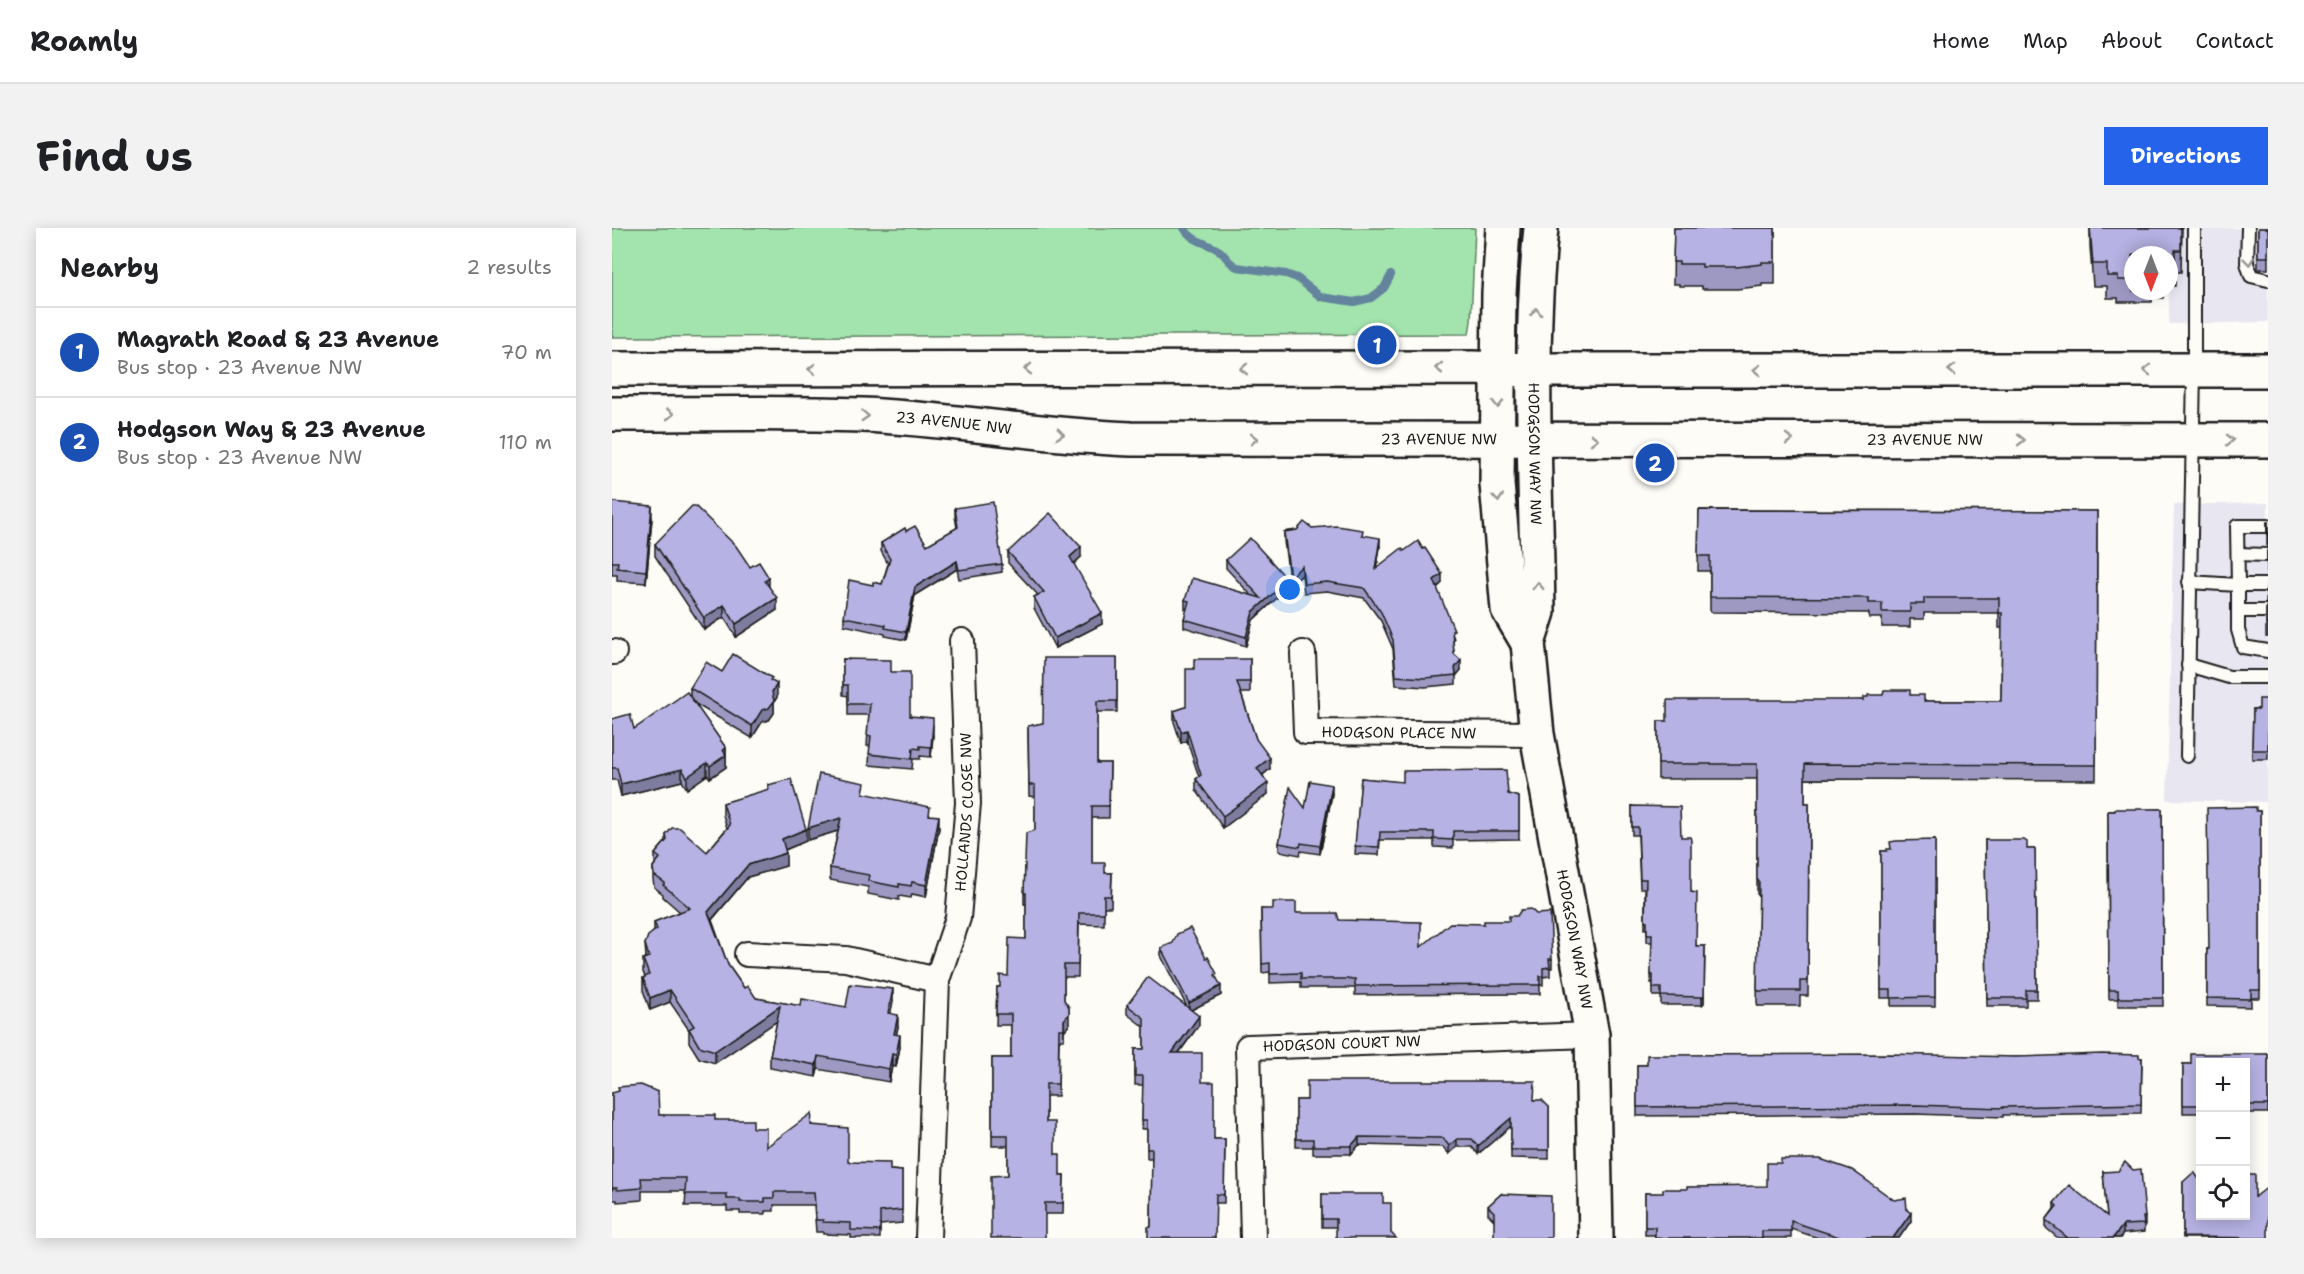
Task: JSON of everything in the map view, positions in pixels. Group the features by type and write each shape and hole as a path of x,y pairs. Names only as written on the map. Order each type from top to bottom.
{"main road":[{"name":"HODGSON WAY NW","path":"1503,228 1497,484 1508,609 1528,643"},
{"name":"HODGSON WAY NW","path":"1541,228 1536,290 1535,370 1538,612 1528,643 1537,734 1592,1035 1596,1238"},
{"path":"612,369 2268,370"},
{"name":"23 AVENUE NW","path":"612,414 863,415 1131,439 2268,440"}],"street":[{"name":"HOLLANDS CLOSE NW","path":"928,1238 936,980 958,918 968,803 962,640"},
{"name":"HODGSON PLACE NW","path":"1303,653 1306,732 1537,734"},
{"path":"747,954 846,959 936,980"},
{"name":"HODGSON COURT NW","path":"1253,1238 1248,1047 1592,1035"}],"lane":[{"path":"2187,756 2194,370 2194,228"},
{"path":"2248,228 2247,263 2251,276 2268,280"},
{"path":"2268,526 2238,526 2238,630 2243,646 2268,651"},
{"path":"2238,554 2267,555"},
{"path":"2189,582 2267,585"},
{"path":"2238,611 2266,611"},
{"path":"2188,664 2229,677 2268,677"}],"shaded area":[{"path":"2169,228 2268,228 2268,322 2169,324 2169,300 2178,300 2178,246 2169,246"},
{"path":"2268,503 2268,802 2167,800 2174,505"}],"green space":[{"path":"612,228 1475,228 1471,321 1469,334 612,337"}],"building":[{"path":"1674,228 1775,228 1775,262 1737,267 1702,267 1702,264 1673,262"},
{"path":"2090,228 2181,228 2181,250 2178,250 2178,246 2124,246 2124,280 2118,280 2118,276 2107,276 2107,264 2093,264"},
{"path":"2258,228 2268,228 2268,257 2258,257"},
{"path":"612,502 652,506 646,571 617,568 618,562 612,562"},
{"path":"993,502 1002,564 959,570 957,561 915,587 906,632 885,628 886,625 844,617 849,580 873,585 873,582 882,584 890,559 881,543 905,528 906,531 915,526 927,545 958,527 955,508"},
{"path":"692,506 695,506 736,546 750,567 759,562 769,578 765,581 777,598 736,624 724,605 704,618 655,544"},
{"path":"1699,510 2097,511 2096,765 1805,764 1805,803 1809,803 1808,981 1800,981 1800,991 1758,991 1757,988 1759,882 1757,879 1757,764 1658,764 1658,721 1667,721 1667,700 1864,700 1864,697 1868,695 1883,695 1884,690 1910,690 1910,695 1924,695 1924,701 2001,701 2002,613 1999,613 1999,598 1924,598 1924,604 1910,604 1910,612 1882,612 1882,603 1869,603 1869,598 1710,597 1710,556 1698,556"},
{"path":"1050,513 1081,547 1070,557 1102,613 1055,638 1034,597 1044,592 1008,552"},
{"path":"1304,522 1312,528 1337,526 1363,530 1362,535 1380,538 1375,569 1402,548 1404,551 1418,541 1423,549 1425,548 1442,574 1434,580 1454,630 1452,630 1454,654 1461,660 1455,668 1456,675 1425,678 1396,676 1393,640 1381,612 1364,588 1327,582 1304,584 1302,566 1290,577 1284,532 1297,530"},
{"path":"1250,538 1288,580 1253,612 1246,637 1184,619 1189,601 1185,600 1192,578 1261,598 1226,560"},
{"path":"2268,606 2268,624 2266,624 2266,607"},
{"path":"733,654 772,678 770,680 777,684 772,692 774,701 769,708 762,710 752,726 690,688 706,662 722,672"},
{"path":"1044,658 1117,658 1117,701 1097,701 1097,763 1110,763 1109,806 1092,806 1092,863 1105,863 1105,873 1112,873 1111,896 1104,896 1104,913 1079,913 1078,965 1064,965 1064,1000 1069,1007 1069,1014 1064,1020 1064,1029 1059,1029 1058,1084 1046,1084 1046,1122 1055,1122 1055,1154 1060,1154 1060,1175 1064,1175 1063,1203 1045,1203 1045,1238 991,1238 991,1176 1008,1175 1008,1135 992,1135 992,1058 1011,1058 1011,1014 996,1014 997,987 1000,987 1000,975 1008,976 1009,938 1026,939 1026,893 1024,893 1026,833 1035,830 1035,785 1029,785 1028,726 1043,723"},
{"path":"843,659 891,660 891,672 910,672 910,716 933,718 931,747 913,748 912,759 869,754 871,736 867,735 870,704 848,704 848,685 843,685"},
{"path":"1194,659 1250,659 1250,682 1237,682 1256,739 1270,758 1257,768 1268,783 1223,816 1196,779 1201,775 1187,730 1181,732 1174,711 1186,707 1186,669 1194,669"},
{"path":"687,692 726,748 723,750 726,755 710,766 707,763 687,777 682,769 621,784 617,768 612,768 612,719 630,714 634,729"},
{"path":"2259,699 2268,699 2268,750 2252,750 2253,709 2259,709"},
{"path":"1506,770 1508,794 1519,797 1519,831 1453,831 1453,840 1434,839 1434,832 1380,832 1379,847 1355,846 1361,778 1403,782 1403,771"},
{"path":"819,774 865,783 863,793 930,807 929,815 939,816 926,885 912,882 911,886 899,884 899,887 868,881 869,875 830,868 841,818 808,828"},
{"path":"791,779 806,829 782,839 786,853 748,865 708,912 728,965 744,988 748,986 756,998 801,1006 802,999 846,1007 850,984 893,989 888,1013 898,1015 894,1034 900,1035 896,1055 892,1054 889,1069 818,1056 816,1065 770,1056 780,1006 715,1051 699,1046 689,1029 694,1026 670,990 650,998 643,978 649,975 643,959 649,957 645,944 648,936 657,929 654,922 690,908 654,875 653,867 660,858 655,854 667,840 666,835 672,828 680,828 707,852 730,825 723,803 769,789 768,785"},
{"path":"1310,781 1332,785 1320,846 1301,843 1300,847 1279,843 1290,787 1305,808"},
{"path":"1632,806 1680,807 1681,837 1690,837 1691,840 1691,892 1697,893 1696,946 1705,946 1704,995 1702,997 1661,996 1661,988 1653,988 1652,934 1647,934 1647,921 1645,921 1646,879 1640,879 1638,827 1632,827"},
{"path":"2256,807 2256,811 2260,811 2260,990 2251,990 2251,999 2207,998 2207,949 2209,949 2207,808"},
{"path":"2115,809 2162,809 2163,998 2118,998 2118,990 2109,990 2108,811 2115,811"},
{"path":"1935,840 1935,997 1891,998 1891,990 1881,990 1881,851 1891,849 1890,842"},
{"path":"1985,840 2024,840 2027,842 2027,849 2035,849 2037,990 2026,990 2026,998 1987,998"},
{"path":"1273,902 1296,902 1296,913 1337,913 1339,920 1421,922 1421,947 1450,923 1484,924 1484,921 1509,921 1509,916 1517,916 1521,910 1531,909 1536,914 1550,913 1552,959 1549,959 1550,967 1543,968 1540,985 1355,986 1355,979 1301,979 1301,973 1270,974 1270,963 1262,964 1261,909 1273,909"},
{"path":"1190,928 1206,958 1208,957 1221,986 1189,1003 1161,948 1173,943 1177,934"},
{"path":"1148,977 1199,1016 1172,1053 1202,1053 1202,1082 1214,1082 1214,1139 1225,1139 1224,1195 1216,1194 1215,1238 1148,1238 1148,1227 1151,1227 1152,1149 1147,1149 1147,1120 1142,1120 1143,1076 1135,1076 1135,1049 1144,1049 1144,1018 1127,1005"},
{"path":"1890,1054 2016,1057 2139,1055 2139,1058 2142,1058 2141,1104 2003,1108 1915,1105 1637,1107 1637,1065 1647,1065 1647,1055"},
{"path":"2191,1054 2268,1054 2268,1105 2250,1105 2250,1058 2196,1058 2196,1105 2183,1105 2183,1064 2191,1064"},
{"path":"1307,1081 1535,1081 1534,1100 1542,1100 1549,1107 1549,1150 1511,1150 1511,1118 1478,1146 1472,1139 1457,1139 1449,1146 1443,1138 1359,1137 1351,1146 1313,1146 1313,1139 1296,1139 1296,1100 1307,1100"},
{"path":"641,1085 658,1092 659,1115 715,1115 715,1120 753,1120 753,1128 766,1128 766,1147 812,1113 811,1125 848,1128 848,1162 890,1163 890,1170 902,1171 902,1210 880,1212 880,1231 851,1230 851,1223 816,1220 814,1192 774,1192 774,1198 765,1198 765,1202 740,1202 740,1199 727,1199 727,1194 685,1194 686,1178 641,1178 642,1188 617,1190 617,1188 612,1188 612,1093 619,1091 618,1087"},
{"path":"1781,1159 1820,1159 1852,1170 1894,1200 1906,1198 1907,1210 1911,1213 1893,1238 1842,1238 1791,1221 1791,1231 1762,1231 1762,1238 1655,1238 1655,1227 1645,1227 1645,1193 1663,1193 1663,1189 1687,1189 1687,1187 1767,1186 1767,1163 1781,1163"},
{"path":"2125,1162 2133,1170 2141,1169 2144,1224 2123,1225 2113,1238 2068,1238 2046,1220 2057,1206 2054,1203 2069,1185 2107,1216 2103,1172 2118,1171"},
{"path":"2194,1172 2196,1175 2196,1220 2250,1220 2250,1175 2255,1175 2255,1197 2268,1187 2268,1238 2183,1237 2183,1182"},
{"path":"1322,1194 1383,1194 1383,1203 1391,1203 1391,1233 1396,1238 1336,1238 1336,1219 1322,1219"},
{"path":"1501,1194 1551,1196 1551,1238 1494,1238 1494,1212 1488,1206"}],"waterway":[{"path":"1184,228 1195,239 1220,251 1237,267 1286,274 1297,278 1321,297 1354,302 1371,298 1384,288 1391,275"}],"place":[{"name":"Magrath Road & 23 Avenue","path":"1377,345"},
{"name":"Hodgson Way & 23 Avenue","path":"1655,463"}]}
